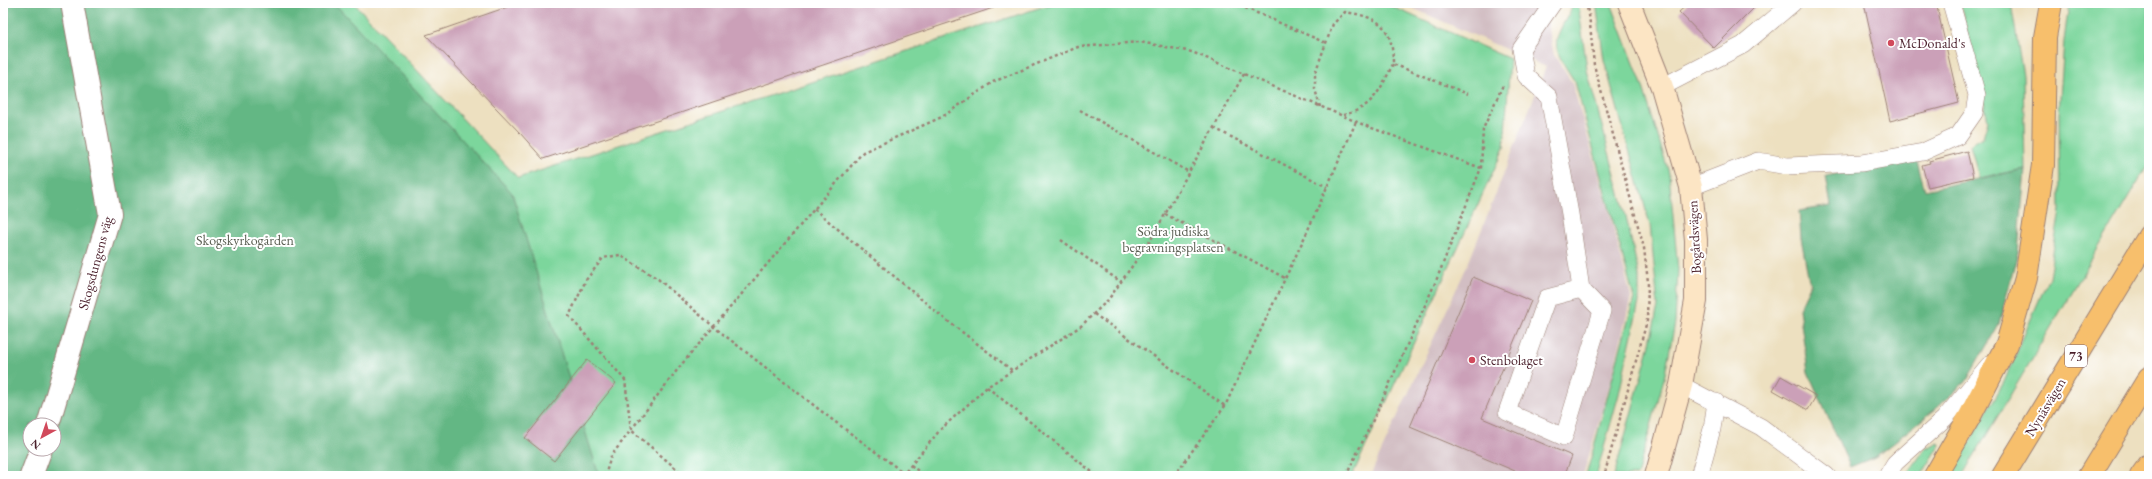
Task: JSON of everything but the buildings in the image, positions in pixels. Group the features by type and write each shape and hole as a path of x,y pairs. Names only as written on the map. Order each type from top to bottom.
{"highway":[{"path":"2036,3 2045,37"},
{"path":"1935,476 1970,416 2007,344 2026,278 2043,165 2045,37 2052,3"},
{"name":"Nynäsvägen","path":"2003,476 2149,236"},
{"path":"2089,476 2149,378"},
{"path":"2141,476 2149,465"}],"street":[{"name":"Skogsdungens väg","path":"50,417 110,214 72,3"},
{"name":"Bogårdsvägen","path":"1629,3 1662,87 1691,187 1696,240 1696,301 1681,385 1656,476"},
{"path":"31,476 38,457"}],"lane":[{"path":"1553,3 1521,49 1526,76 1549,97 1582,289 1602,311 1564,436 1507,412 1547,298 1582,289"},
{"path":"1662,87 1743,44 1792,3"},
{"path":"1691,187 1758,161 1787,166 1862,163 1922,152 1958,136 1974,113 1976,95 1951,3"},
{"path":"1887,476 1895,464 1944,419 2007,344"},
{"path":"1681,385 1760,426 1827,476"},
{"path":"1699,476 1712,429 1716,402"}],"path":[{"path":"1234,3 1326,43"},
{"path":"1585,3 1589,14 1594,65 1644,248 1648,282 1647,321 1604,476"},
{"path":"1320,107 1315,89 1315,73 1333,24 1344,12 1363,15 1387,29 1393,47 1393,64 1380,90 1368,105 1353,113 1342,116"},
{"path":"605,476 611,456 631,430 714,326 863,152 942,117 993,82 1078,47 1140,42 1192,52 1356,122 1481,168"},
{"path":"1346,476 1436,281 1481,168 1483,129 1521,49"},
{"path":"1393,64 1468,94"},
{"path":"685,476 631,430 625,380 569,316 586,280 603,258 620,255 658,279 714,326 903,475 940,430 987,387 1081,326 1108,300 1150,240 1244,74"},
{"path":"1080,110 1189,172"},
{"path":"1174,476 1225,406 1356,122"},
{"path":"1214,128 1327,186"},
{"path":"814,210 945,319 1013,371"},
{"path":"1165,214 1285,278"},
{"path":"1061,240 1121,282"},
{"path":"1094,314 1225,406"},
{"path":"987,387 1097,476"},
{"path":"911,465 924,476"}],"shaded area":[{"path":"1401,3 1544,3 1554,55 1572,83 1607,203 1631,297 1613,373 1583,476 1370,476 1468,264 1546,67"}],"green space":[{"name":"Södra judiska begravningsplatsen","path":"3,3 354,3 518,178 1054,3 1384,3 1510,59 1504,148 1352,476 3,476"},
{"name":"Skogskyrkogården","path":"3,3 334,3 512,193 599,476 3,476"},
{"path":"1596,3 1611,3 1643,87 1669,173 1678,270 1675,323 1664,379 1637,476 1614,476 1648,352 1658,306 1650,225 1604,60"},
{"path":"1960,3 2011,3 2023,76 2025,169 1979,178 1970,145 1983,137 1988,120"},
{"path":"2069,3 2149,3 2149,163 1962,476 1950,476 2004,382 2049,277 2060,210 2059,113 2064,41"},
{"path":"1574,4 1577,5 1579,9 1587,70 1626,216 1639,276 1639,302 1619,394 1596,476 1586,476 1634,298 1575,82 1557,51 1556,43 1558,36"},
{"path":"1916,158 1925,190 2025,169 2018,252 1999,324 1967,380 1937,408 1875,457 1850,467 1808,372 1799,309 1810,286 1801,238 1799,211 1831,206 1826,176"},
{"path":"1939,442 1940,445 1921,476 1906,476 1925,449"}],"place":[{"name":"McDonald's","path":"1891,43"},
{"name":"Stenbolaget","path":"1472,360"}]}
